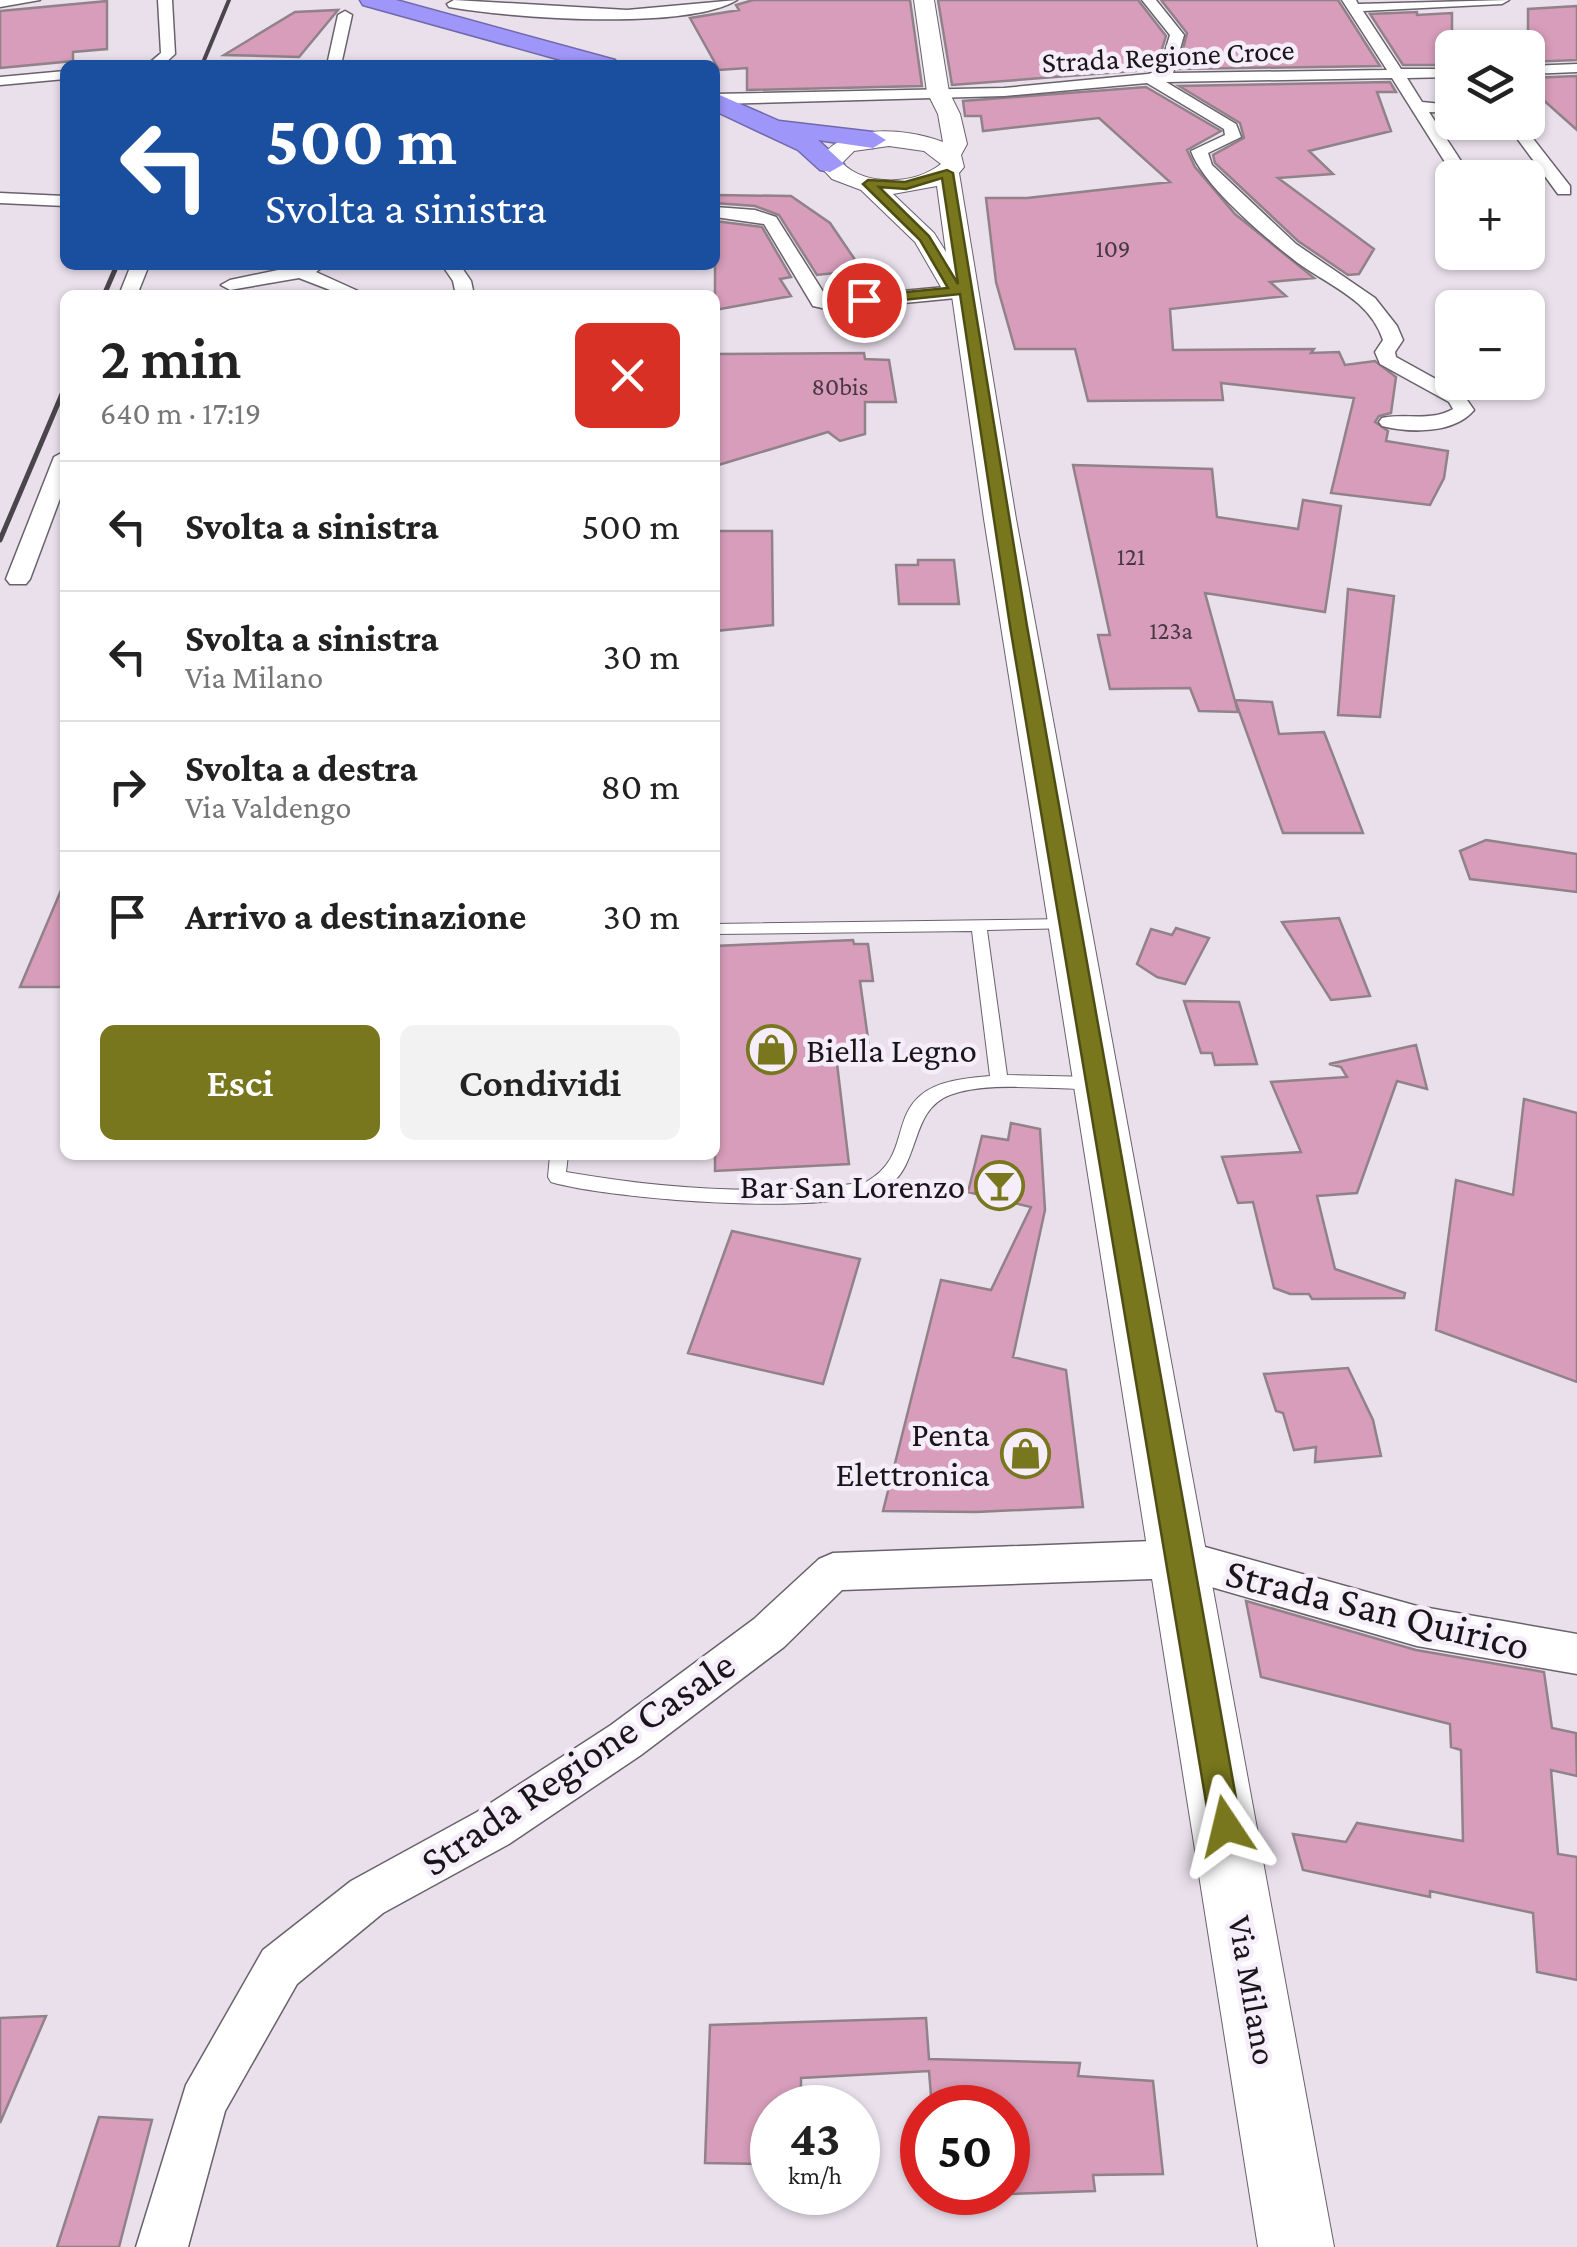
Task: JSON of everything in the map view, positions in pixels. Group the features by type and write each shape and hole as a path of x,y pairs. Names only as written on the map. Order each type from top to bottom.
{"highway":[{"path":"371,0 588,60"},
{"path":"720,103 807,144 830,164"},
{"path":"760,119 819,134 873,140"}],"main road":[{"name":"Via Milano","path":"924,0 939,95 949,114 955,144 948,164 962,302 1296,2247"},
{"path":"906,140 931,123 939,95"},
{"path":"873,140 906,140 932,146 948,164 906,185 868,184 842,176 830,164 840,149 873,140"},
{"name":"Via Milano","path":"868,184 925,238 962,302"}],"street":[{"path":"0,3 32,0"},
{"path":"160,60 168,54 165,0"},
{"path":"454,4 590,13 662,12 730,0"},
{"path":"1149,0 1177,35 1165,74 1149,78"},
{"path":"1351,4 1502,0"},
{"path":"1351,4 1452,160"},
{"path":"335,60 345,16"},
{"path":"1545,69 1577,68"},
{"path":"0,81 60,75"},
{"name":"Strada Regione Croce","path":"720,101 1004,92 1149,78 1435,75"},
{"path":"1149,78 1231,127 1233,136 1200,151 1205,166 1301,257 1376,310 1391,329 1394,340 1385,352 1387,360 1456,398 1464,410 1458,417 1440,420 1390,422"},
{"path":"1416,106 1435,108"},
{"path":"1525,140 1562,190"},
{"path":"0,198 60,201"},
{"path":"720,212 755,215 770,221 820,302 962,302"},
{"path":"230,286 300,270"},
{"path":"312,270 346,290"},
{"path":"18,579 60,471"},
{"name":"Strada San Quirico","path":"1180,1559 1416,1626 1577,1654"},
{"name":"Strada Regione Casale","path":"162,2247 203,2102 280,1968 367,1896 493,1828 626,1740 769,1633 833,1572 1180,1559"}],"lane":[{"path":"720,929 1069,924"},
{"path":"979,926 1000,1083"},
{"path":"558,1160 557,1176 617,1189 786,1196 873,1188 900,1168 916,1109 936,1091 963,1083 1097,1083"}],"building":[{"path":"753,0 910,0 922,86 747,90 747,68 720,70 720,60 713,60 690,18 739,10 736,5"},
{"path":"938,0 1138,0 1166,36 1156,68 952,85"},
{"path":"1161,0 1338,0 1380,66 1178,69 1187,33"},
{"path":"107,1 107,49 73,52 73,60 0,68 0,11"},
{"path":"1577,6 1577,60 1545,61 1545,30 1528,30 1528,9"},
{"path":"338,10 299,57 224,55 295,12"},
{"path":"1452,13 1452,30 1435,30 1435,65 1403,65 1370,14"},
{"path":"1577,76 1577,130 1545,101 1545,77"},
{"path":"1390,82 1396,92 1377,92 1391,131 1309,151 1333,174 1278,178 1374,249 1359,274 1348,275 1298,241 1215,163 1213,155 1244,138 1240,123 1179,86"},
{"path":"1146,87 1221,131 1187,150 1195,167 1235,214 1314,278 1270,282 1286,296 1170,309 1173,350 1314,349 1311,353 1339,352 1345,365 1375,361 1396,377 1391,413 1379,416 1375,422 1388,431 1386,441 1448,451 1444,478 1430,505 1331,493 1354,398 1221,383 1223,400 1088,401 1075,349 1015,349 996,282 986,198 1027,198 1170,182 1099,118 983,131 981,116 965,116 963,101"},
{"path":"720,195 791,196 830,223 862,270 817,275 779,215 755,206 720,203"},
{"path":"720,222 762,227 791,277 780,279 791,296 720,309 720,290 715,290 715,270 720,270"},
{"path":"864,353 865,359 889,360 896,402 865,402 865,434 840,441 828,432 720,464 720,354"},
{"path":"1073,465 1212,469 1217,517 1298,529 1303,500 1341,506 1325,612 1205,593 1238,712 1199,711 1190,688 1110,689 1098,635 1110,635"},
{"path":"720,531 772,531 773,625 720,630"},
{"path":"918,560 954,560 959,604 899,604 896,565 918,565"},
{"path":"1348,589 1394,596 1380,717 1338,715"},
{"path":"1235,700 1272,702 1279,734 1324,732 1363,833 1283,833"},
{"path":"1486,840 1577,854 1577,892 1470,879 1460,851"},
{"path":"60,893 60,987 20,987"},
{"path":"1339,918 1370,996 1331,1000 1282,922"},
{"path":"1176,928 1209,938 1185,984 1157,977 1137,964 1151,929 1172,935"},
{"path":"853,940 854,944 868,944 873,981 860,981 870,1053 836,1055 849,1164 715,1171 715,1160 720,1160 720,946"},
{"path":"1184,1001 1239,1002 1257,1064 1215,1065 1212,1053 1201,1053"},
{"path":"1416,1045 1427,1089 1397,1081 1357,1193 1317,1196 1335,1269 1405,1293 1404,1298 1312,1299 1309,1294 1290,1294 1274,1288 1253,1202 1238,1203 1222,1157 1301,1152 1271,1082 1347,1077 1341,1067 1329,1064"},
{"path":"1524,1099 1577,1113 1577,1382 1436,1330 1456,1180 1513,1195"},
{"path":"1011,1123 1040,1129 1045,1210 1013,1357 1066,1370 1083,1507 883,1511 941,1280 991,1290 1031,1207 968,1192 982,1136 1008,1140"},
{"path":"732,1231 860,1259 823,1384 688,1353"},
{"path":"1348,1368 1373,1420 1381,1456 1315,1462 1316,1447 1294,1450 1283,1413 1276,1411 1264,1374"},
{"path":"1246,1601 1416,1650 1544,1672 1552,1728 1576,1733 1577,1776 1551,1770 1558,1854 1577,1857 1577,1980 1537,1972 1533,1913 1430,1891 1430,1897 1303,1870 1293,1834 1346,1842 1357,1823 1463,1841 1461,1750 1451,1747 1450,1724 1261,1677"},
{"path":"46,2016 0,2123 0,2018"},
{"path":"926,2018 929,2059 1080,2063 1078,2076 1153,2081 1163,2174 1093,2175 1095,2191 1030,2193 1030,2085 930,2085 929,2071 801,2078 801,2085 750,2085 750,2164 705,2163 710,2025"},
{"path":"99,2117 152,2120 119,2247 57,2247"}],"railway":[{"path":"204,60 229,0"},
{"path":"106,290 115,270"},
{"path":"0,540 60,399"}],"place":[{"name":"Biella Legno","path":"771,1050"},
{"name":"Bar San Lorenzo","path":"1000,1186"},
{"name":"Penta Elettronica","path":"1025,1454"}],"route":[{"path":"864,300 956,292 925,238 868,184 923,183 947,173 1018,626 1226,1826"}]}
